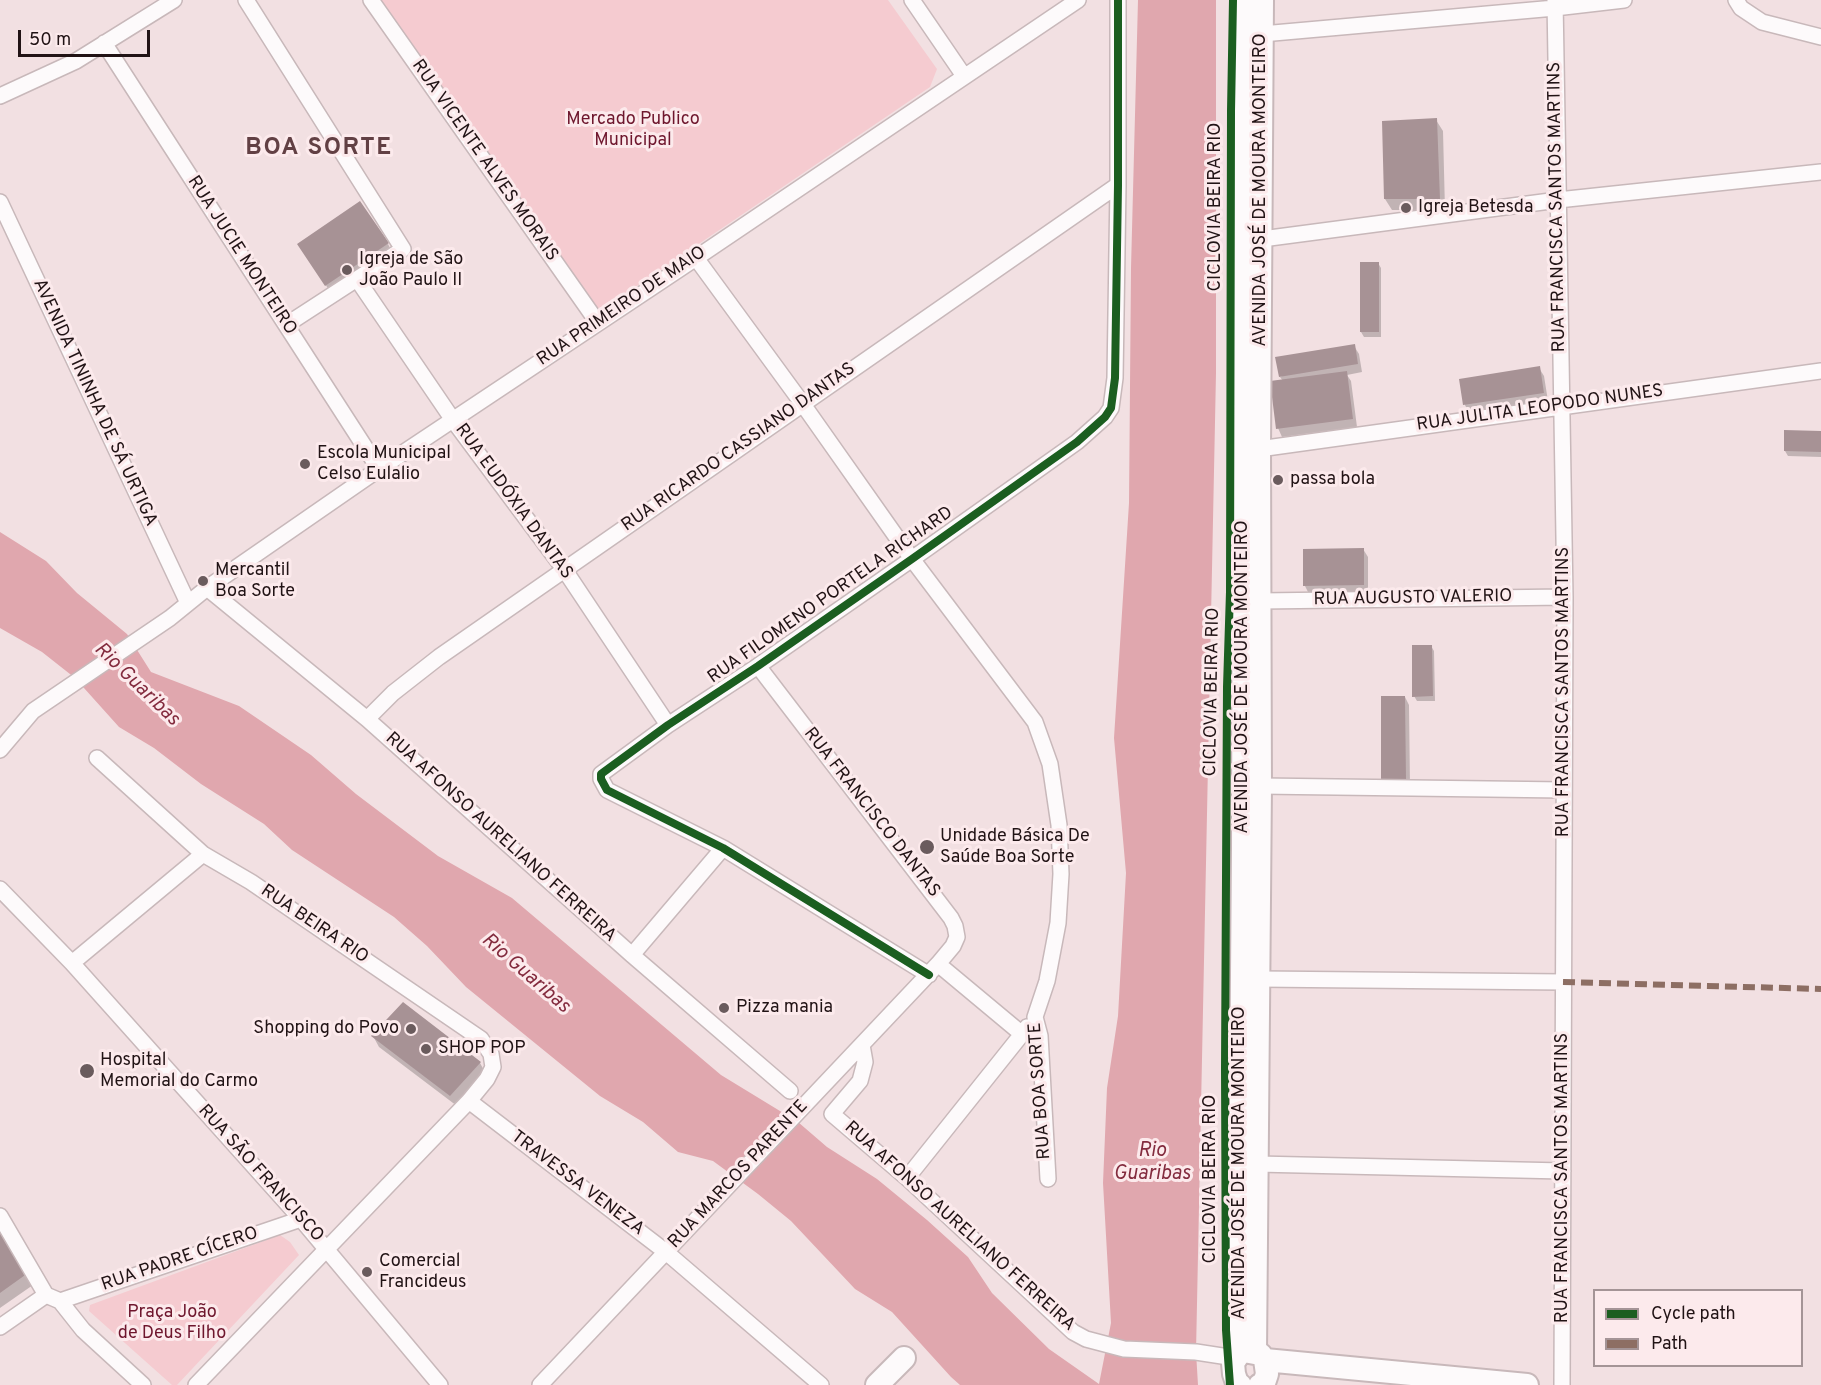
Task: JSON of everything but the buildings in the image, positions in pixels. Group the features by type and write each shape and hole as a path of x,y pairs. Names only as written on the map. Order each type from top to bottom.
{"main road":[{"name":"AVENIDA JOSÉ DE MOURA MONTEIRO","path":"1245,0 1243,847 1249,1356 1267,1374 1263,1384"},
{"name":"AVENIDA JOSÉ DE MOURA MONTEIRO","path":"1249,1356 1257,1164 1262,0"},
{"name":"AVENIDA JOSÉ DE MOURA MONTEIRO","path":"1238,1384 1233,1368 1249,1356"},
{"path":"1249,1356 1527,1385"},
{"path":"877,1385 904,1358"}],"street":[{"path":"0,96 76,61 174,0"},
{"path":"246,0 403,249 286,325"},
{"name":"RUA VICENTE ALVES MORAIS","path":"370,0 598,322"},
{"path":"912,0 964,76"},
{"name":"RUA PRIMEIRO DE MAIO","path":"0,750 33,711 170,618 207,588 379,469 1078,0"},
{"name":"RUA FILOMENO PORTELA RICHARD","path":"723,848 607,790 601,774 668,725 758,666 1077,442 1106,417 1111,408 1115,378 1118,0"},
{"path":"1262,34 1555,4 1624,0"},
{"path":"1736,0 1742,8 1762,22 1821,37"},
{"name":"RUA FRANCISCA SANTOS MARTINS","path":"1555,4 1565,597 1562,1385"},
{"name":"RUA JUCIE MONTEIRO","path":"104,43 379,469"},
{"path":"1262,238 1558,200 1821,172"},
{"name":"RUA RICARDO CASSIANO DANTAS","path":"367,719 414,675 1118,185"},
{"name":"AVENIDA TININHA DE SÁ URTIGA","path":"0,202 188,603"},
{"name":"RUA BOA SORTE","path":"696,258 912,559 1035,722 1050,765 1059,825 1061,874 1058,923 1047,981 1035,1017 1040,1036 1048,1179"},
{"name":"RUA EUDÓXIA DANTAS","path":"357,279 453,420 564,569 668,725"},
{"name":"RUA JULITA LEOPODO NUNES","path":"1260,449 1821,371"},
{"name":"RUA AFONSO AURELIANO FERREIRA","path":"207,588 367,719 632,955 790,1091"},
{"name":"RUA AUGUSTO VALERIO","path":"1261,601 1565,597"},
{"name":"RUA FRANCISCO DANTAS","path":"758,666 951,918 957,938 934,970"},
{"name":"RUA BEIRA RIO","path":"97,758 203,854 251,882 481,1039 491,1054 493,1067 469,1101"},
{"path":"1260,786 1564,790"},
{"path":"632,955 723,848 934,970 1022,1034"},
{"path":"72,963 203,854"},
{"name":"RUA SÃO FRANCISCO","path":"0,889 72,963 301,1219 440,1385"},
{"name":"RUA MARCOS PARENTE","path":"540,1385 934,970"},
{"path":"1258,979 1563,981"},
{"path":"907,1178 1035,1017"},
{"name":"RUA AFONSO AURELIANO FERREIRA","path":"862,1045 865,1062 860,1081 832,1114 907,1178 1073,1332 1086,1339 1124,1349 1249,1356"},
{"path":"196,1385 469,1101"},
{"name":"TRAVESSA VENEZA","path":"469,1101 666,1252 821,1385"},
{"path":"1257,1164 1563,1171"},
{"path":"0,1216 53,1298 83,1330 143,1385"},
{"name":"RUA PADRE CÍCERO","path":"0,1327 53,1298 301,1219"}],"green space":[{"name":"Mercado Publico Municipal","path":"380,0 888,0 937,69 930,87 600,311"},
{"name":"Praça João de Deus Filho","path":"280,1235 290,1242 299,1255 177,1385 172,1385 89,1311 90,1305"}],"water":[{"name":"Rio Guaribas","path":"1138,0 1216,0 1216,373 1196,1352 1198,1385 960,1385 892,1312 855,1289 791,1221 758,1194 713,1161 678,1152 643,1122 600,1096 466,987 427,946 394,917 292,850 264,824 201,784 154,748 119,727 75,678 42,652 0,628 0,532 46,561 77,593 127,634 151,672 239,706 311,755 356,794 438,856 512,898 721,1075 798,1122 827,1147 877,1179 968,1257 992,1293 1049,1349 1099,1384 1111,1323 1103,1183 1107,1088 1118,1016 1126,873 1114,738 1129,503 1131,268"}],"marked path":[{"path":"1563,982 1821,989"}],"cycle path":[{"path":"929,975 723,848 607,790 601,774 668,725 758,666 912,559 1077,442 1105,417 1111,408 1115,378 1118,0"},
{"name":"CICLOVIA BEIRA RIO","path":"1230,1385 1226,1330 1225,1068 1233,0"}],"place":[{"name":"Igreja Betesda","path":"1406,208"},
{"name":"Igreja de São João Paulo II","path":"347,270"},
{"name":"Escola Municipal Celso Eulalio","path":"305,464"},
{"name":"passa bola","path":"1278,480"},
{"name":"Mercantil Boa Sorte","path":"203,581"},
{"name":"Unidade Básica De Saúde Boa Sorte","path":"927,847"},
{"name":"Pizza mania","path":"724,1008"},
{"name":"Shopping do Povo","path":"411,1029"},
{"name":"SHOP POP","path":"426,1049"},
{"name":"Hospital Memorial do Carmo","path":"87,1071"},
{"name":"Comercial Francideus","path":"367,1272"}],"district":[{"name":"BOA SORTE","path":"319,149"}]}
